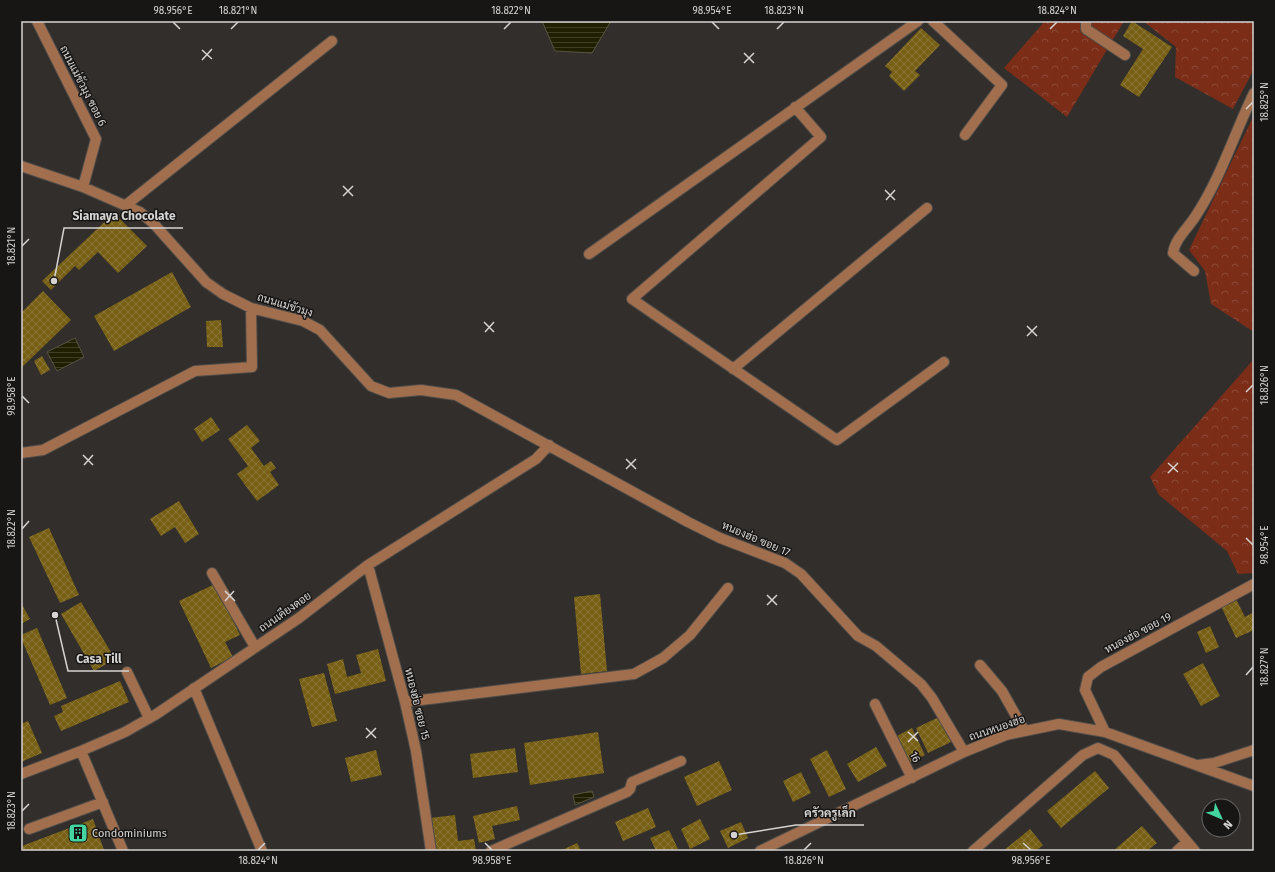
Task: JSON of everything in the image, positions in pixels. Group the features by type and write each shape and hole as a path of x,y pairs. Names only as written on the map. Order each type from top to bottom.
{"street":[{"name":"ถนนแม่ขัวมุง ซอย 6","path":"37,21 96,139 83,187"},
{"path":"588,254 918,21"},
{"path":"933,21 1002,85 965,135"},
{"path":"1086,21 1086,29 1125,55"},
{"path":"126,205 332,41"},
{"path":"1194,271 1173,253 1174,245 1196,216 1223,168 1242,116 1254,93"},
{"path":"795,107 822,137 632,299 837,440 944,362"},
{"name":"ถนนแม่ขัวมุง","path":"21,166 83,187 140,212 154,224 206,282 223,294 251,308 303,321 320,330 371,386 389,393 421,390 456,395 549,445"},
{"path":"733,369 927,208"},
{"path":"21,453 43,450 195,371 252,367 251,308"},
{"name":"ถนนเคียงดอย","path":"21,774 82,751 125,732 149,718 299,618 368,565 536,459 549,445"},
{"name":"หนองฮ่อ ซอย 17","path":"549,445 688,522 720,538 785,563 801,574 858,636 876,646 921,684 932,698 964,752"},
{"name":"หนองฮ่อ ซอย 15","path":"368,565 405,702 416,751 431,851"},
{"path":"212,573 255,647"},
{"name":"หนองฮ่อ ซอย 19","path":"1105,732 1085,690 1088,677 1101,667 1254,584"},
{"path":"405,702 634,674 663,658 690,634 728,588"},
{"path":"980,665 1002,691 1024,730"},
{"path":"128,672 149,718"},
{"path":"194,688 262,851"},
{"name":"16","path":"876,704 912,778"},
{"name":"ถนนหนองฮ่อ","path":"760,851 964,752 1006,735 1024,730 1059,724 1105,732 1254,786"},
{"path":"973,851 1083,755 1098,748 1114,755 1195,851"},
{"path":"1197,765 1214,763 1254,750"},
{"path":"82,751 123,851"},
{"path":"490,851 626,792 632,786 632,782 681,760"},
{"path":"29,829 103,802"},
{"path":"1177,851 1187,842"}],"green space":[{"path":"1045,21 1124,21 1067,117 1004,68"},
{"path":"1143,21 1254,21 1254,69 1233,109 1175,77 1176,47"},
{"path":"1254,115 1254,332 1211,304 1205,271 1189,250"},
{"path":"1254,359 1254,573 1238,574 1227,551 1159,495 1150,477"}],"shaded area":[{"path":"542,21 611,21 592,53 555,51"},
{"path":"75,338 84,357 57,371 47,352"},
{"path":"592,791 594,797 575,805 573,795"}],"building":[{"path":"1132,21 1172,47 1139,97 1120,85 1143,49 1123,36"},
{"path":"921,28 940,45 915,71 920,75 904,91 889,76 892,72 885,66"},
{"path":"114,213 147,246 118,273 98,252 79,270 75,266 51,290 42,281"},
{"path":"172,272 191,307 114,351 94,316"},
{"path":"43,291 71,320 21,368 21,313"},
{"path":"221,320 223,347 207,347 206,321"},
{"path":"42,356 50,370 41,375 34,361"},
{"path":"211,417 220,430 202,442 194,429"},
{"path":"247,425 260,441 251,448 264,466 271,461 276,468 270,472 279,485 257,501 237,474 248,466 228,439"},
{"path":"179,501 199,534 185,543 175,527 161,536 150,519"},
{"path":"49,528 79,595 60,603 29,537"},
{"path":"215,584 240,635 225,642 233,657 211,668 179,601"},
{"path":"600,594 607,671 581,674 574,597"},
{"path":"1235,597 1245,617 1254,612 1254,630 1236,638 1220,604"},
{"path":"81,602 115,659 94,671 61,614"},
{"path":"21,603 30,619 21,624"},
{"path":"1210,626 1219,647 1206,653 1197,632"},
{"path":"37,628 67,698 50,705 21,638 21,635"},
{"path":"378,649 386,681 335,694 327,664 343,659 347,677 361,673 356,655"},
{"path":"1203,663 1220,696 1201,706 1183,674"},
{"path":"324,673 337,721 312,727 299,679"},
{"path":"120,681 129,702 61,731 54,716 63,712 61,706"},
{"path":"939,717 951,742 928,753 916,728"},
{"path":"28,721 42,753 21,762 21,724"},
{"path":"912,728 925,755 909,763 897,736"},
{"path":"598,732 604,773 530,785 524,743"},
{"path":"876,747 887,766 858,782 847,764"},
{"path":"515,748 518,772 473,778 470,754"},
{"path":"376,750 382,775 351,782 345,758"},
{"path":"827,750 846,789 829,797 810,759"},
{"path":"719,761 732,790 697,806 684,777"},
{"path":"1095,771 1109,788 1061,828 1047,811"},
{"path":"801,772 811,793 793,802 783,781"},
{"path":"517,806 520,820 492,826 495,839 479,843 473,816"},
{"path":"648,808 656,827 623,841 615,822"},
{"path":"455,815 458,841 474,839 476,851 434,851 430,818"},
{"name":"Condominiums","path":"93,819 104,850 24,851 22,846"},
{"path":"700,819 710,839 690,849 681,829"},
{"path":"741,822 748,838 728,848 720,831"},
{"path":"1142,826 1157,843 1147,851 1113,851"},
{"path":"1030,829 1043,845 1036,851 1003,851"},
{"path":"669,830 678,849 656,851 650,838"},
{"path":"577,843 581,851 560,851"}],"place":[{"name":"Siamaya Chocolate","path":"54,281"},
{"name":"Casa Till","path":"55,615"},
{"name":"Condominiums","path":"78,833"},
{"name":"ครัวครูเล็ก","path":"734,835"}]}
